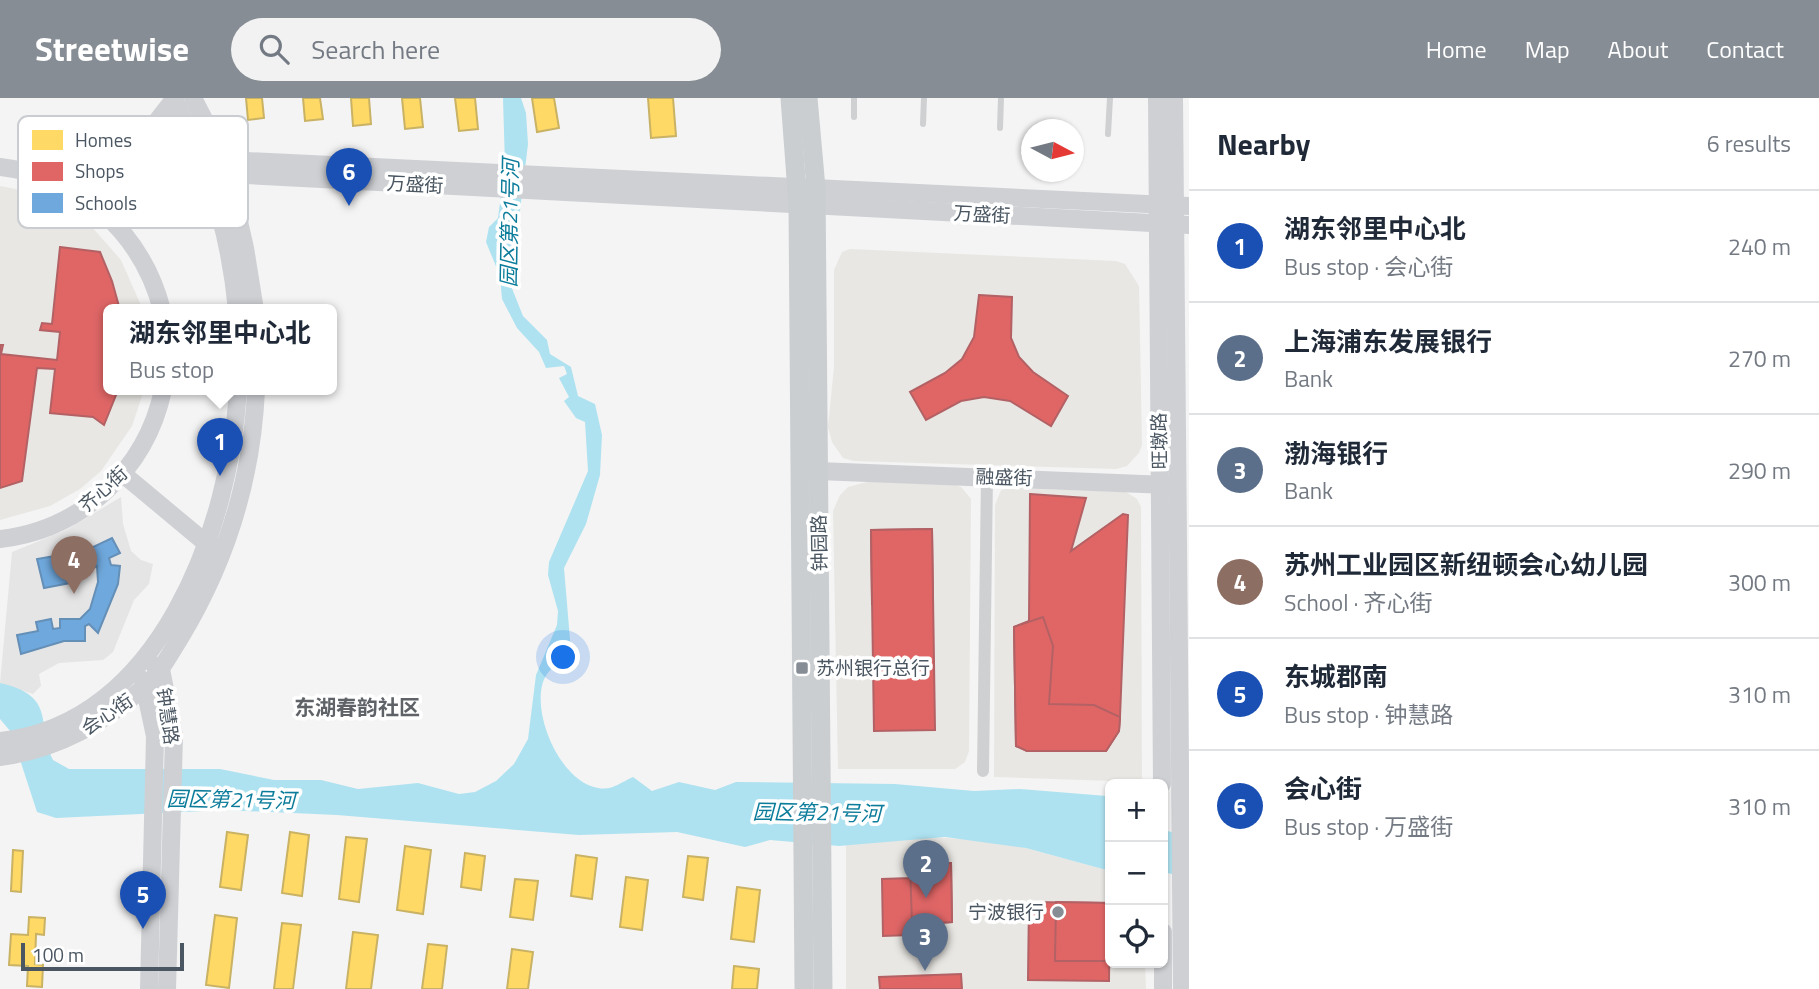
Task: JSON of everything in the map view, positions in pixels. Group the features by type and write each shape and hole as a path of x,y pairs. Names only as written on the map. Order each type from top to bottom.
{"main road":[{"path":"160,116 174,98 182,116"},
{"path":"192,98 201,116"},
{"name":"钟园路","path":"790,98 807,196 818,471 812,776"},
{"name":"钟园路","path":"808,98 813,851 823,989"},
{"name":"旺墩路","path":"1157,98 1174,205 1182,225 1184,983"},
{"name":"旺墩路","path":"1162,779 1156,223 1174,205 1174,98"},
{"path":"0,167 18,172"},
{"name":"万盛街","path":"248,169 524,182 757,188 807,196 1182,225"},
{"name":"万盛街","path":"807,196 1174,205"},
{"path":"119,228 136,250 153,281 160,304"},
{"path":"223,228 229,249 236,304"},
{"path":"240,228 254,304"},
{"name":"齐心街","path":"0,539 40,530 75,514 123,474 148,435 161,395"},
{"name":"会心街","path":"51,737 116,688 143,659 216,547 238,395"},
{"name":"会心街","path":"7,748 98,722 143,689 161,669 196,610 248,461 255,395"},
{"name":"融盛街","path":"818,471 1184,486"},
{"path":"123,474 216,547"},
{"name":"钟慧路","path":"149,989 164,771 174,736 161,669 143,659 143,689 164,771"},
{"name":"钟慧路","path":"162,813 167,989"},
{"name":"钟园路","path":"804,989 813,851"}],"street":[{"path":"984,771 987,476"}],"lane":[{"path":"854,98 854,117"},
{"path":"923,124 924,98"},
{"path":"1000,128 1001,98"},
{"path":"1108,134 1110,98"},
{"path":"1163,984 1184,983"}],"shaded area":[{"path":"0,186 18,189 18,228 93,228 121,260 140,304 103,304 103,395 142,395 132,426 101,471 80,489 50,506 0,520"},
{"path":"850,249 1116,261 1125,264 1139,286 1142,445 1139,453 1127,466 1116,469 854,461 843,458 832,442 828,427 834,367 834,270 842,252"},
{"path":"871,481 952,484 961,487 971,499 969,751 965,762 955,769 838,769 833,511 840,495 848,487"},
{"path":"1011,488 1126,492 1137,499 1141,507 1142,779 1105,781 994,777 995,505 1001,490"},
{"path":"121,497 123,524 131,551 141,560 153,564 149,584 134,600 113,652 103,660 59,663 39,674 41,686 33,694 0,683 12,552 66,530"},
{"path":"925,837 984,840 1026,848 1105,870 1105,968 1145,968 1146,989 846,989 846,845"}],"water":[{"name":"园区第21号河","path":"503,98 521,98 526,113 528,144 511,286 523,316 547,340 550,354 571,367 578,396 595,404 602,435 600,475 586,524 564,568 571,651 546,677 541,696 542,712 552,746 572,774 585,783 603,789 633,777 652,791 679,782 715,790 736,782 895,784 974,791 1020,789 1105,796 1105,870 1026,848 945,837 839,846 770,840 745,847 677,832 579,835 337,815 225,810 56,818 37,812 11,732 0,719 0,683 30,695 37,703 42,712 53,760 69,769 220,769 274,780 321,780 358,789 418,783 459,794 475,792 496,781 514,764 528,739 536,675 557,625 558,611 548,575 549,562 588,471 585,422 576,418 564,401 569,397 559,378 567,374 564,366 546,368 539,352 517,328 502,299 500,276 486,242 489,227 498,218 505,165"},
{"path":"1168,831 1189,836 1189,878 1168,873"}],"building: Homes":[{"path":"246,98 262,98 264,118 248,120"},
{"path":"303,98 320,98 323,119 305,121"},
{"path":"351,98 369,98 371,124 353,126"},
{"path":"402,98 420,98 423,127 405,129"},
{"path":"455,98 475,98 478,129 459,131"},
{"path":"532,98 554,98 559,128 537,132"},
{"path":"648,98 673,98 676,136 651,138"},
{"path":"227,832 248,835 241,890 220,887"},
{"path":"290,832 309,835 302,896 282,893"},
{"path":"346,837 367,839 359,902 339,899"},
{"path":"405,846 431,850 423,914 397,910"},
{"path":"13,850 23,851 21,892 11,891"},
{"path":"465,853 485,856 481,890 461,887"},
{"path":"576,855 597,858 592,899 571,896"},
{"path":"688,856 708,858 703,900 683,897"},
{"path":"626,877 648,880 642,930 620,927"},
{"path":"515,879 538,881 533,920 510,917"},
{"path":"737,887 760,890 754,942 731,939"},
{"path":"215,915 237,918 229,988 206,985"},
{"path":"29,917 45,918 44,935 36,934 35,964 43,965 42,987 27,986 28,966 9,965 11,934 28,935"},
{"path":"282,923 301,925 293,989 274,989"},
{"path":"353,932 378,935 371,989 346,989"},
{"path":"428,944 447,946 442,989 422,989"},
{"path":"512,949 533,952 528,989 507,989"},
{"path":"734,966 759,969 757,989 732,989"}],"building: Shops":[{"path":"60,247 100,252 118,304 103,304 103,395 116,395 104,425 93,417 50,413 55,369 37,368 22,481 0,488 0,345 3,345 1,354 57,360 60,332 40,330 42,323 52,324"},
{"path":"979,295 1012,297 1011,338 1019,357 1033,372 1068,396 1051,426 1010,401 984,397 961,401 926,420 910,392 945,373 962,359 974,337"},
{"path":"1030,494 1086,498 1071,551 1123,514 1128,515 1119,731 1106,751 1027,751 1016,746 1014,627 1029,621"},
{"path":"932,529 933,603 872,604 871,530"},
{"path":"932,529 935,730 874,731 871,530"},
{"path":"1043,617 1053,646 1049,704 1094,705 1120,717 1119,731 1106,751 1027,751 1016,746 1014,627"},
{"path":"951,863 952,922 940,923 940,934 883,936 882,879 911,878 910,864"},
{"path":"951,863 952,922 912,924 910,864"},
{"path":"1029,902 1105,903 1105,968 1109,968 1109,981 1028,980"},
{"path":"1056,902 1105,903 1105,961 1055,961"},
{"path":"961,974 962,989 880,989 879,977"}],"building: Schools":[{"path":"112,538 120,553 109,558 111,565 120,566 118,584 98,633 89,624 85,626 85,641 64,641 21,654 17,635 38,631 36,622 51,619 53,629 60,628 60,619 80,619 90,609 98,582 97,566 70,583 44,588 37,559 61,555 63,567 72,563 70,558"}],"place":[{"name":"会心街","path":"349,206"},
{"name":"湖东邻里中心北","path":"220,476"},
{"name":"苏州工业园区新纽顿会心幼儿园","path":"74,594"},
{"name":"苏州银行总行","path":"802,668"},
{"name":"上海浦东发展银行","path":"926,898"},
{"name":"宁波银行","path":"1058,912"},
{"name":"东城郡南","path":"143,929"},
{"name":"渤海银行","path":"925,971"}],"district":[{"name":"东湖春韵社区","path":"357,708"}]}
